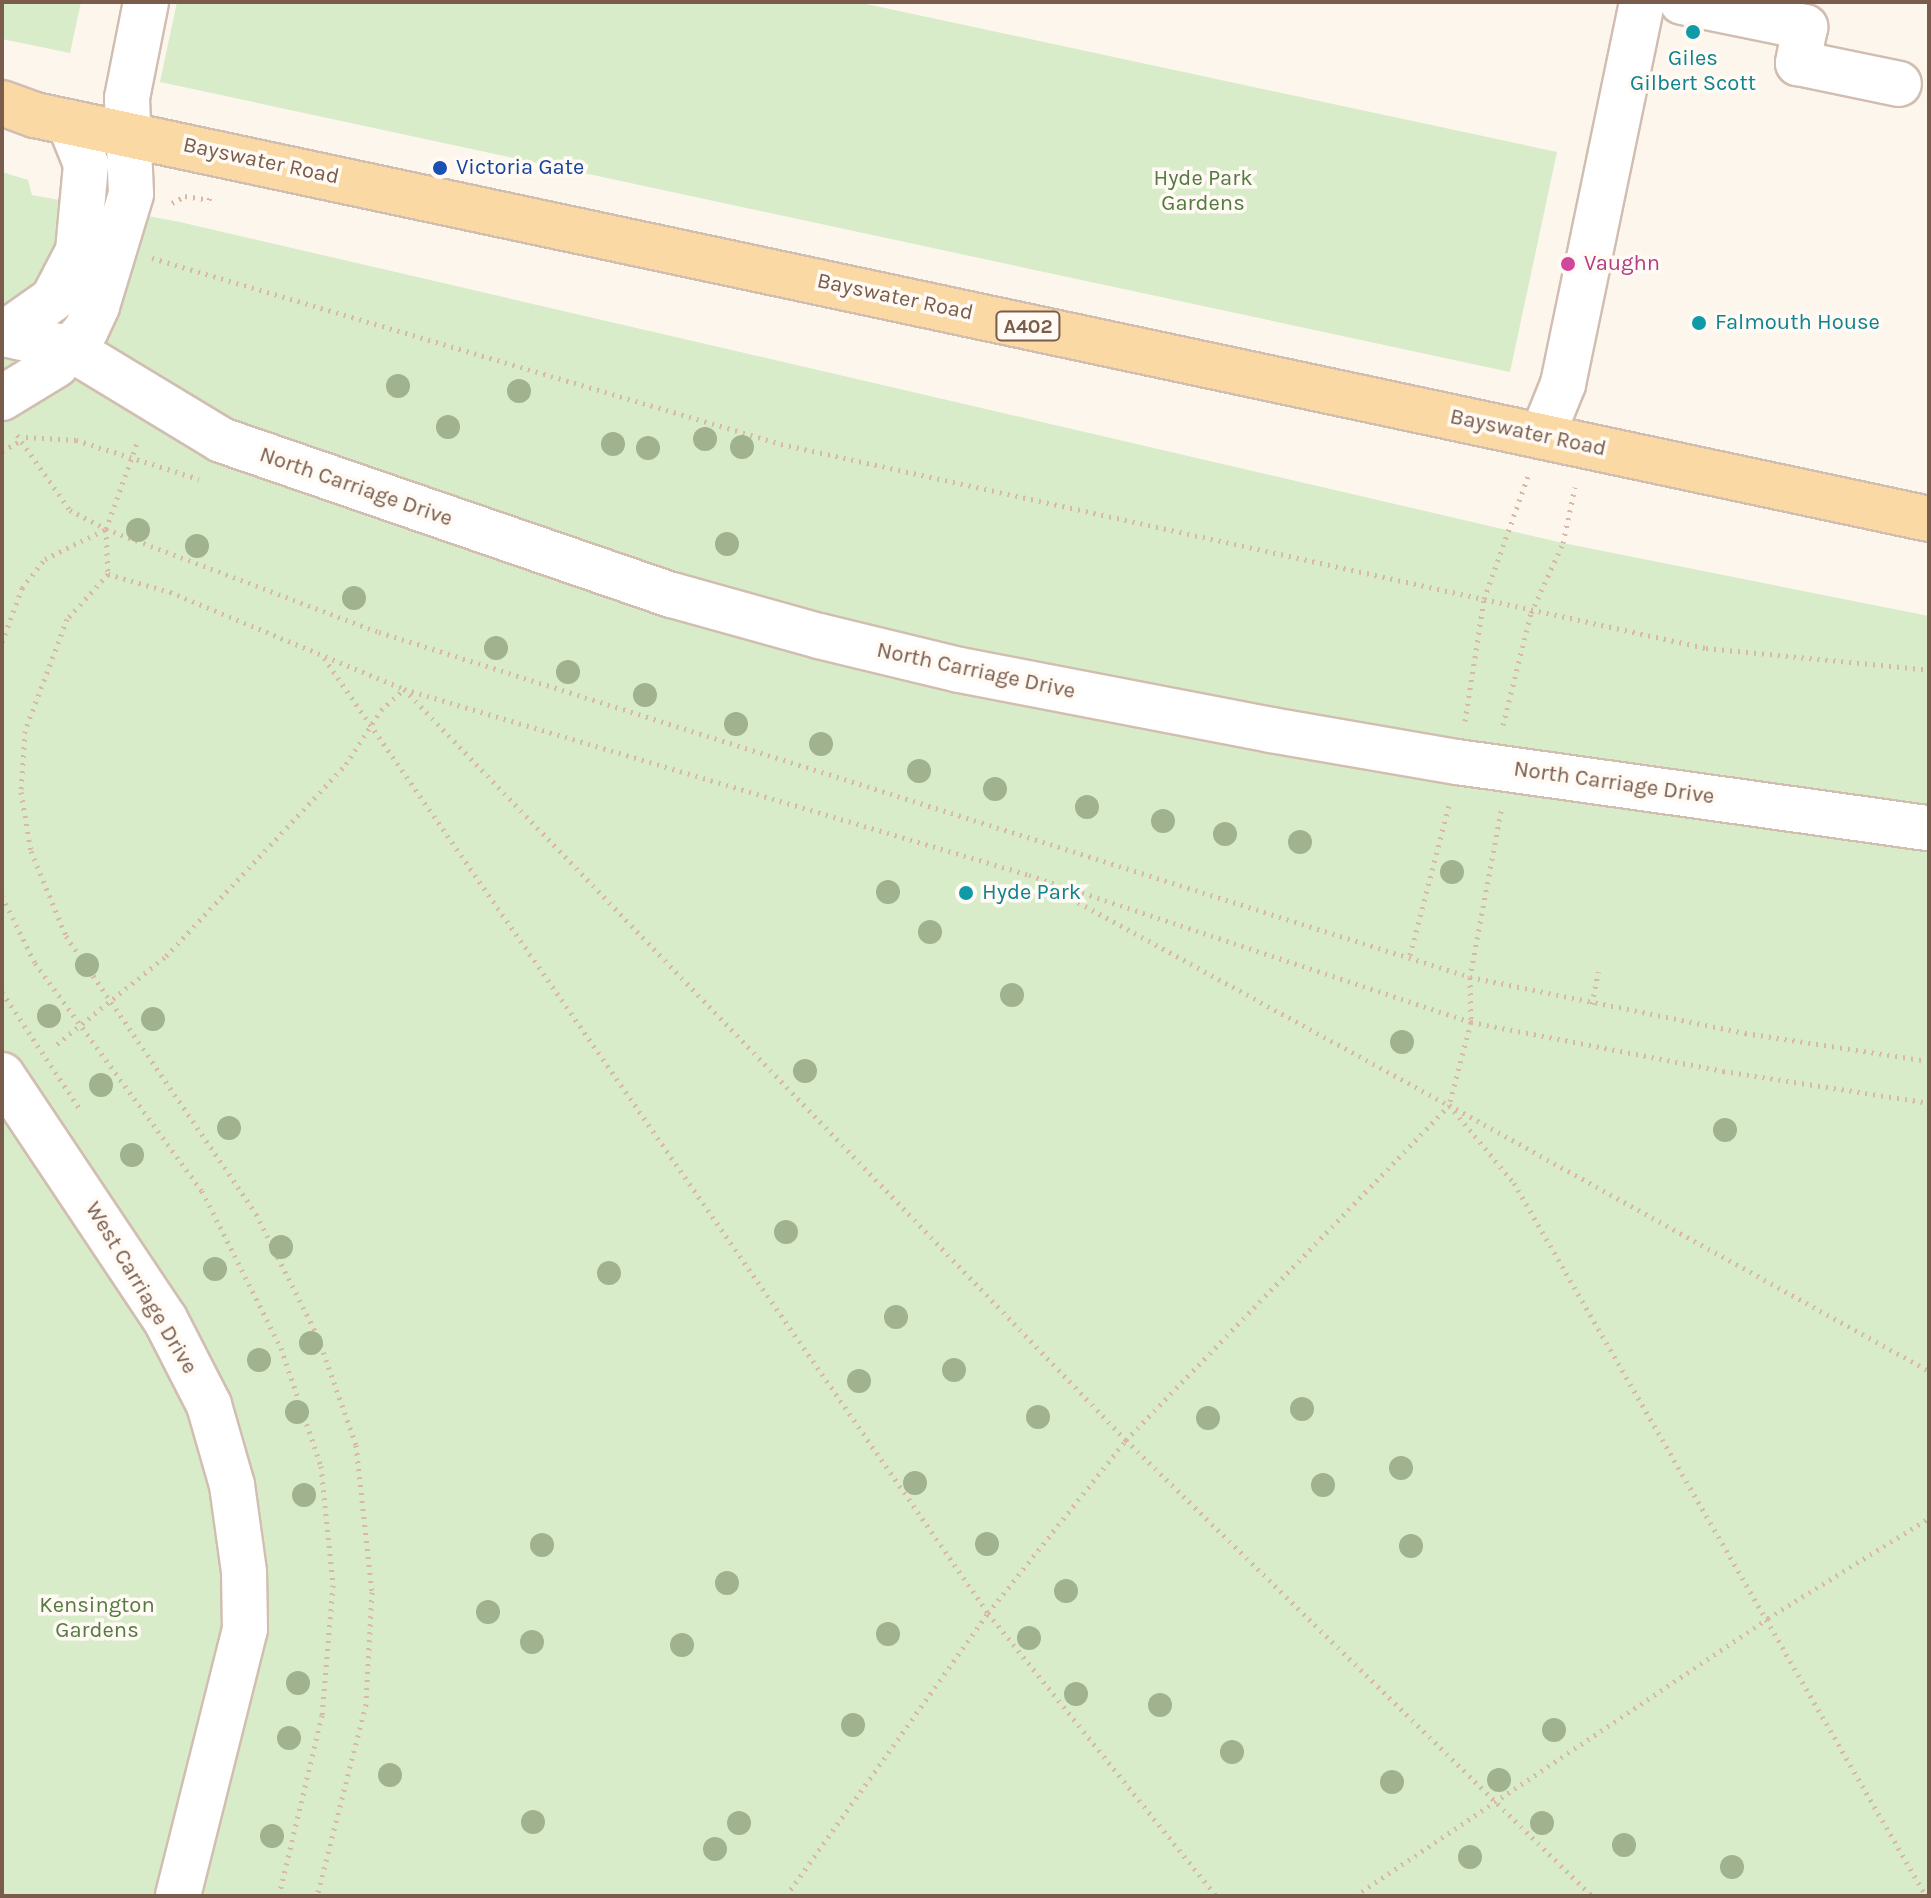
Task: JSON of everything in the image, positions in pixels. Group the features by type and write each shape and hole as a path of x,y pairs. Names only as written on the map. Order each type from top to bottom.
{"main road":[{"name":"Bayswater Road","path":"2,103 69,122 1929,519"}],"street":[{"path":"2,398 46,372 71,349 97,306 128,207 132,177 127,98 146,2"},
{"path":"1542,436 1563,384 1642,2"},
{"path":"1682,2 1805,27 1798,63 1899,84"},
{"name":"North Carriage Drive","path":"3,334 53,299 78,251 86,164 69,122"},
{"name":"North Carriage Drive","path":"3,334 71,349 221,440 746,616 960,670 1457,762 1929,828"},
{"name":"West Carriage Drive","path":"2,1075 165,1319 209,1405 232,1485 244,1572 245,1629 178,1896"}],"path":[{"path":"164,201 173,203 185,196 209,200 213,185"},
{"path":"155,259 781,444 1484,599 1531,613 1706,648 1929,670"},
{"path":"1410,955 1457,762 1484,599 1542,436"},
{"path":"2,451 23,439 70,510 106,529 379,632 1410,955 1470,977 1592,1004 1929,1061"},
{"path":"136,446 106,529 108,574 67,619 45,668 25,731 21,792 31,851 66,936 192,1114 256,1214 318,1337 356,1445 372,1592 366,1704 317,1896"},
{"path":"786,1896 988,1613 1126,1440 1449,1105 1471,1022 1470,977 1504,767 1503,722 1531,613 1563,543 1575,486"},
{"path":"2,642 22,588 45,559 106,529"},
{"path":"108,574 170,592 404,689 1029,875 1471,1022 1723,1071 1929,1103"},
{"path":"324,657 988,1613 1216,1896"},
{"path":"57,1044 112,1005 166,956 215,898 346,764 371,724 404,689"},
{"path":"404,689 1126,1440 1592,1896"},
{"path":"1029,875 1929,1371"},
{"path":"1592,1004 1598,972"},
{"path":"1449,1105 1514,1183 1926,1896"},
{"path":"1355,1896 1768,1618 1929,1518"}],"green space":[{"path":"2,2 81,2 70,53 2,39"},
{"name":"Hyde Park Gardens","path":"177,2 857,2 1557,152 1510,372 160,82"},
{"name":"Hyde Park","path":"2,172 28,180 32,195 180,222 1563,543 1929,616 1929,1896 2,1896"}],"place":[{"name":"Giles Gilbert Scott","path":"1693,32"},
{"name":"Victoria Gate","path":"440,168"},
{"name":"Vaughn","path":"1568,264"},
{"name":"Falmouth House","path":"1699,323"},
{"name":"Hyde Park","path":"966,893"}],"park label":[{"name":"Kensington Gardens","path":"97,1618"}]}
